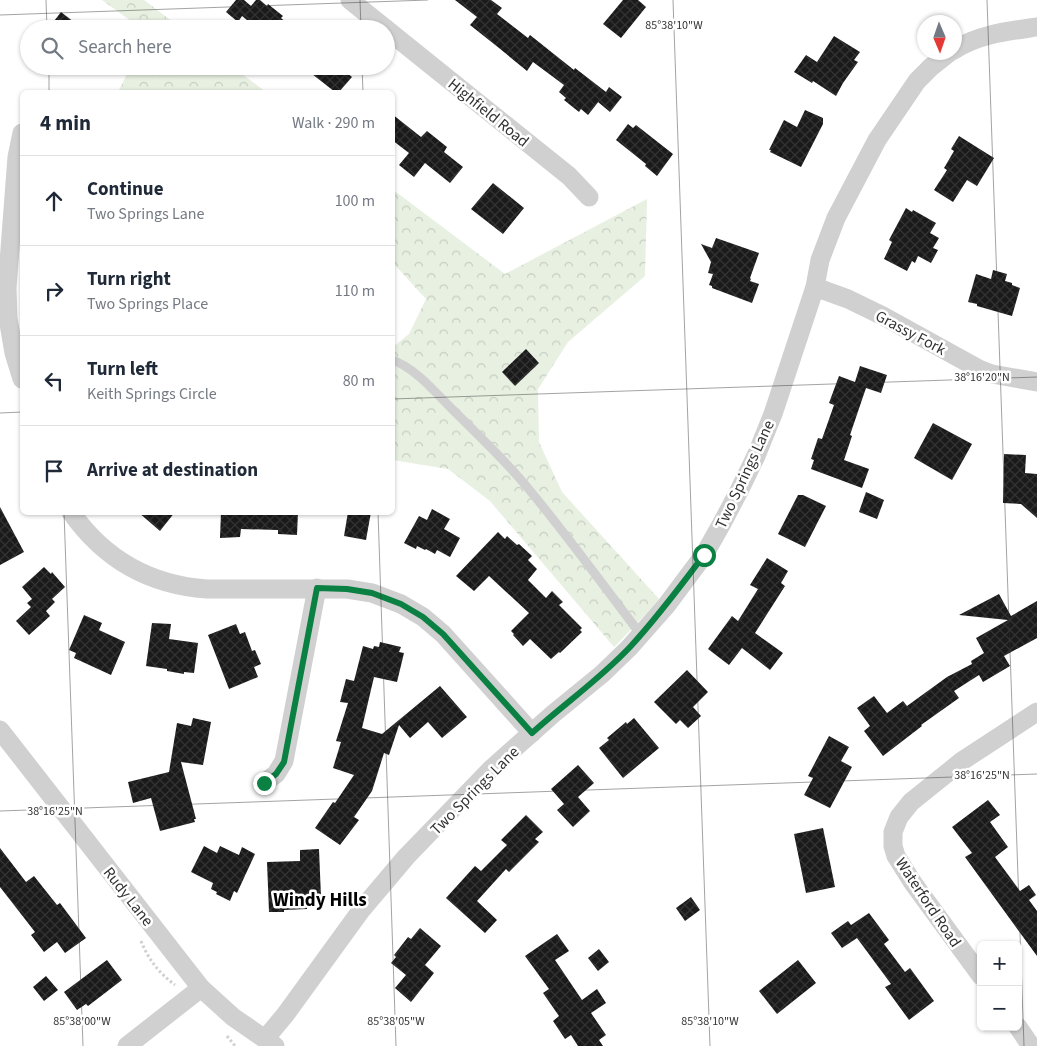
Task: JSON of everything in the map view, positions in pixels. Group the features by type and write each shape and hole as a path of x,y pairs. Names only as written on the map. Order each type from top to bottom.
{"street":[{"name":"Highfield Road","path":"350,0 375,20"},
{"path":"962,45 1008,31 1037,27"},
{"name":"Highfield Road","path":"395,36 569,176 589,197"},
{"name":"Two Springs Lane","path":"270,1043 285,1016 362,909 406,857 491,769 630,648 666,606 704,555 739,491 773,414 815,287 820,260 836,218 877,140 917,81 940,60"},
{"path":"20,142 6,288 8,318 7,355 20,376"},
{"name":"Grassy Fork","path":"815,287 883,316 979,369 992,374 1037,382"},
{"path":"73,515 99,545 123,563 146,575 171,584 196,589 347,589 372,593 401,604 423,617 443,634 532,733"},
{"path":"264,783 276,774 284,762 317,588"},
{"name":"Waterford Road","path":"977,970 896,856 893,846 893,832 899,817 912,802 962,761 1037,712"},
{"name":"Rudy Lane","path":"0,730 200,988 233,1017 270,1043"},
{"path":"126,1046 200,988"},
{"path":"1021,1031 1032,1046"}],"lane":[{"path":"395,361 409,368 429,386 527,486 640,635"}],"green space":[{"path":"102,0 144,0 170,20 130,20"},
{"path":"243,75 263,90 119,90 126,76"},
{"path":"395,191 505,274 647,199 645,276 568,342 538,389 539,442 562,492 660,600 614,647 490,501 448,469 395,460 395,345 409,334 426,299 395,265"}],"building":[{"path":"236,0 244,0 251,6 256,0 260,0 283,16 281,18 283,20 247,20 242,16 239,20 236,20 226,12"},
{"path":"455,0 491,0 502,8 497,14 528,38 530,35 574,70 575,68 606,92 609,87 622,97 610,112 598,102 588,115 581,109 579,112 564,100 566,98 559,92 564,85 533,62 527,71 470,25 477,17"},
{"path":"623,0 638,0 646,7 621,38 603,24"},
{"path":"61,12 71,20 55,20"},
{"path":"834,36 860,52 854,60 858,62 836,96 813,81 812,83 794,72 806,55 817,62"},
{"path":"313,75 349,75 352,77 341,90 332,90"},
{"path":"805,110 823,118 823,124 801,167 769,150 784,120 797,127"},
{"path":"395,116 421,137 427,131 447,147 444,152 463,167 450,183 425,163 414,177 399,165 409,153 395,142"},
{"path":"628,124 633,128 636,125 673,154 657,176 645,166 646,164 616,140"},
{"path":"959,136 994,158 977,186 967,180 953,202 934,190 947,170 944,168 954,151 951,149"},
{"path":"493,183 524,208 503,234 471,209"},
{"path":"906,208 936,223 930,233 939,238 933,248 938,250 931,263 918,256 915,263 912,261 907,271 884,259 892,242 889,240"},
{"path":"716,238 759,253 750,278 750,281 759,284 752,303 712,288 709,285 713,274 708,273 711,262 701,244 712,248"},
{"path":"993,270 1007,274 1005,281 1020,288 1012,316 968,302 976,274 991,279"},
{"path":"526,349 539,363 515,386 502,372"},
{"path":"860,366 887,375 881,393 866,388 850,435 852,436 844,460 869,469 862,488 811,469 814,460 811,459 818,438 822,439 834,405 829,403 839,376 855,382"},
{"path":"933,423 972,444 952,480 914,458"},
{"path":"1004,454 1026,455 1025,473 1037,474 1037,518 1021,504 1003,503"},
{"path":"866,492 884,500 877,519 859,512"},
{"path":"798,495 803,495 826,506 805,547 778,534"},
{"path":"0,507 24,552 0,565"},
{"path":"432,509 450,519 444,529 460,538 450,557 437,550 435,554 426,549 417,546 416,549 404,543 419,516 427,520"},
{"path":"141,515 173,515 160,531"},
{"path":"221,515 298,515 297,535 278,534 278,530 241,529 240,537 220,538"},
{"path":"348,515 370,515 366,540 344,536"},
{"path":"498,532 505,539 507,536 517,545 519,544 532,556 528,560 537,569 528,580 546,598 552,591 563,602 559,605 582,628 580,630 582,632 551,659 530,639 523,646 513,635 511,631 529,613 489,576 474,591 456,576"},
{"path":"767,558 788,571 781,583 785,586 755,633 783,653 770,670 742,648 729,665 708,649 732,616 738,621 758,589 750,585"},
{"path":"44,567 51,574 52,572 65,587 52,599 55,602 46,611 50,616 29,635 16,621 31,607 27,603 32,599 22,587"},
{"path":"999,594 1011,616 1037,601 1037,638 1004,656 1010,666 983,682 979,675 954,691 959,698 921,725 883,756 864,731 870,726 857,708 874,696 887,713 903,701 907,706 947,677 972,664 971,661 984,653 976,638 1008,620 959,615"},
{"path":"84,615 102,623 99,630 125,642 111,675 74,658 76,653 69,650"},
{"path":"152,623 171,624 169,639 198,643 194,673 184,672 184,674 146,666"},
{"path":"236,624 240,634 245,632 252,651 255,650 261,664 254,667 258,677 229,689 208,635"},
{"path":"380,642 401,647 399,652 404,653 397,682 374,677 362,728 382,734 440,686 467,717 442,738 428,722 410,738 399,725 389,755 384,753 372,791 354,817 359,820 340,845 315,828 354,775 333,768 341,742 336,741 348,703 340,702 346,679 354,681 363,646 373,649 374,646 379,647"},
{"path":"687,670 708,692 693,707 701,716 688,728 680,720 676,724 654,702"},
{"path":"193,718 211,722 203,765 181,762 196,819 194,819 195,822 160,831 151,798 133,803 128,782 169,772 177,723 191,726"},
{"path":"634,718 659,748 623,778 599,748 609,740 607,738 626,722 627,724"},
{"path":"829,736 849,747 841,761 852,767 830,808 804,795 813,778 808,776"},
{"path":"578,765 594,783 578,797 590,811 573,827 557,810 564,804 551,789"},
{"path":"988,800 1000,815 990,822 1008,847 995,857 1020,891 1029,885 1036,895 1029,900 1037,911 1037,956 965,857 972,853 952,827"},
{"path":"526,815 543,832 535,839 539,842 509,872 506,869 477,901 497,920 485,933 446,898 475,866 481,871 507,845 501,840"},
{"path":"823,828 835,887 806,893 794,834"},
{"path":"204,846 217,853 220,846 239,855 242,847 255,854 237,893 234,891 230,901 216,894 217,892 211,889 213,883 191,872"},
{"path":"0,848 26,882 34,876 57,905 60,903 86,938 65,953 57,942 44,952 31,935 35,932 0,887"},
{"path":"319,849 321,897 307,897 307,909 269,912 267,862 300,861 300,850"},
{"path":"691,897 700,910 685,921 676,908"},
{"path":"869,913 889,940 884,944 905,972 910,968 934,1001 909,1020 885,987 891,984 857,938 842,948 831,933 848,921 851,925"},
{"path":"420,928 441,946 425,965 434,973 411,1002 395,988 406,975 391,963 396,957 394,955 408,937 411,939"},
{"path":"557,934 569,951 555,960 582,1000 597,989 606,1003 591,1013 606,1035 599,1040 603,1046 578,1046 571,1035 565,1039 553,1021 559,1016 543,993 549,989 525,956"},
{"path":"599,949 609,962 598,971 588,958"},
{"path":"107,960 122,980 88,1006 86,1004 77,1010 64,992"},
{"path":"798,960 816,983 777,1014 759,991"},
{"path":"46,976 58,990 44,1001 33,987"}],"district":[{"name":"Windy Hills","path":"320,899"}],"route":[{"path":"264,783 276,774 284,762 317,588 347,589 372,593 401,604 423,617 443,634 532,733 630,648 666,606 704,555"}]}
